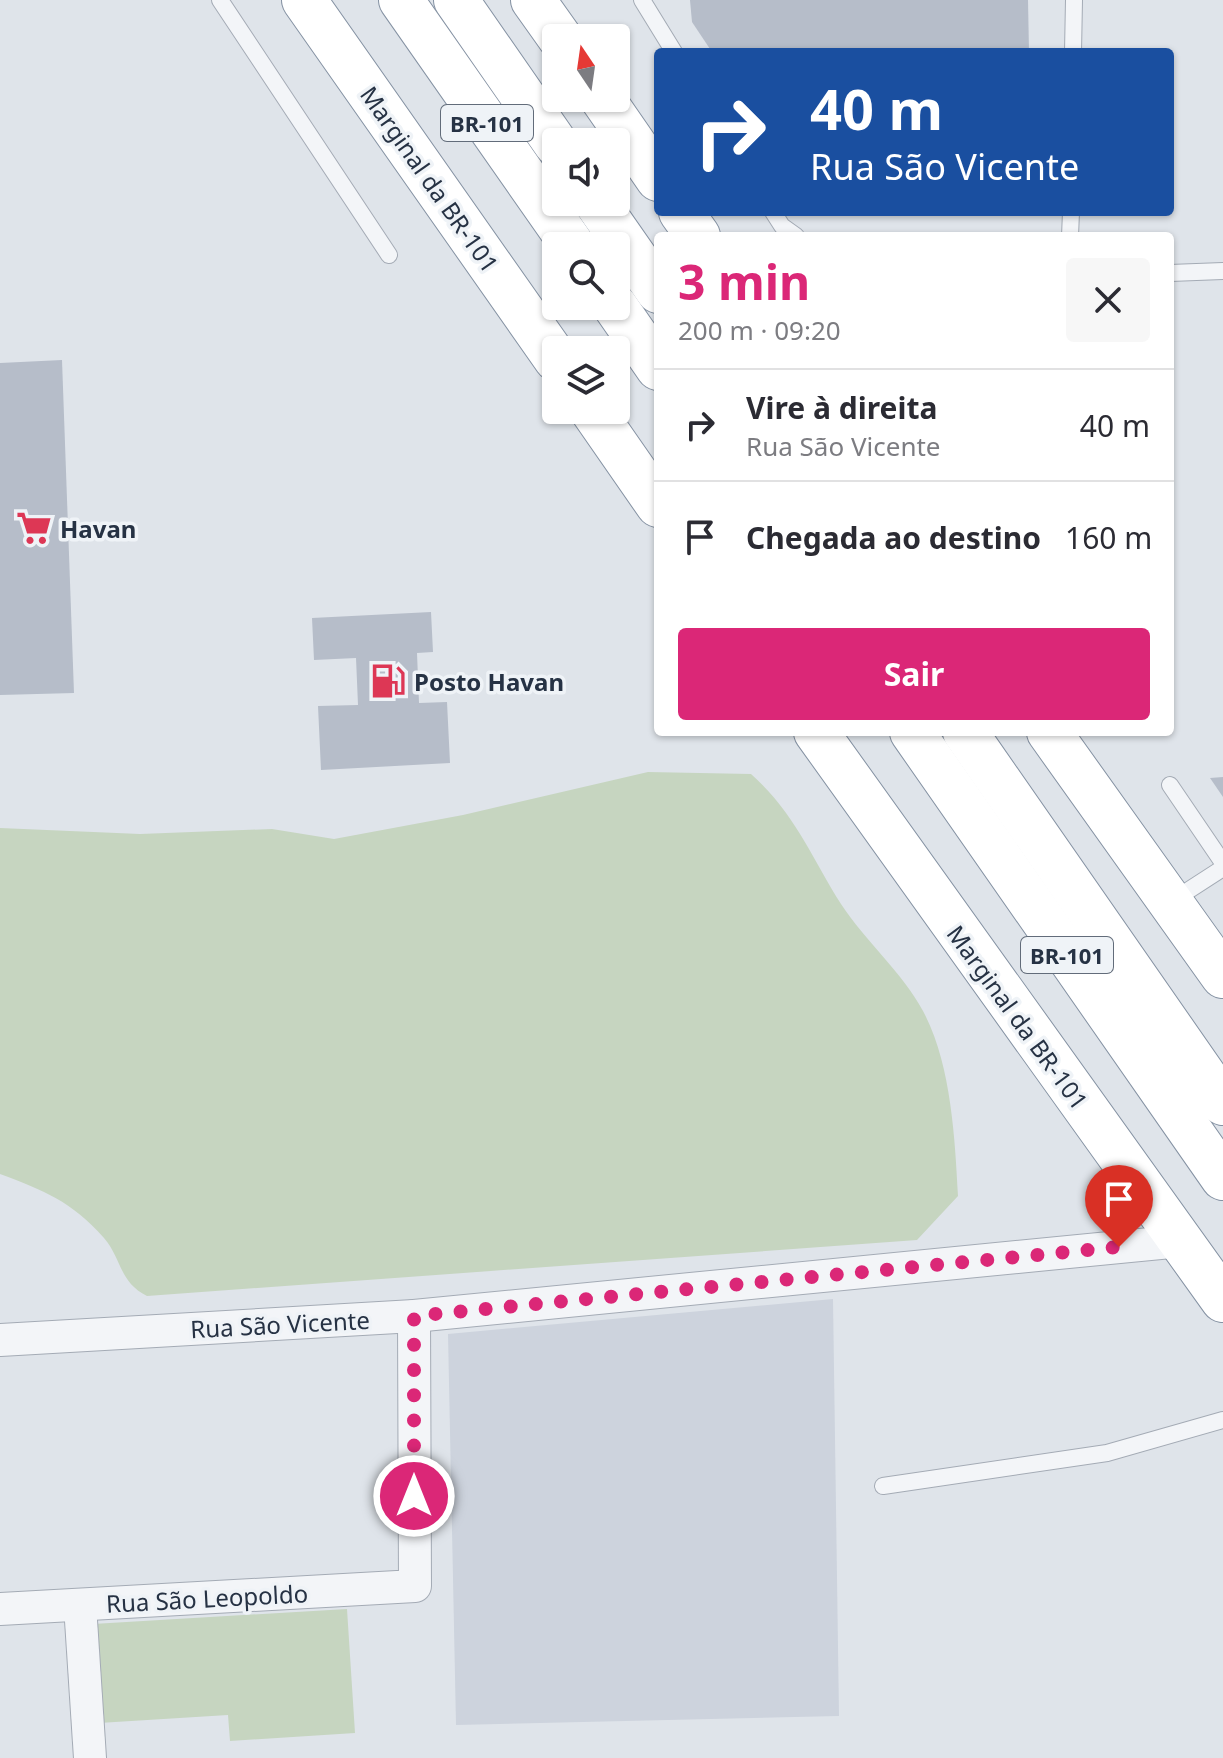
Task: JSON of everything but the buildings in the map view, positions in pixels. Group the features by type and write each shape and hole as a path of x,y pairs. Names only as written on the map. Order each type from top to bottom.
{"highway":[{"name":"Marginal da BR-101","path":"304,0 542,339"},
{"name":"BR-101","path":"401,0 563,232"},
{"name":"BR-101","path":"456,0 545,128"},
{"path":"533,0 550,24"},
{"path":"612,112 654,173"},
{"path":"606,216 654,285"},
{"path":"625,320 654,362"},
{"path":"602,424 654,499"},
{"path":"625,458 654,488"},
{"name":"Marginal da BR-101","path":"819,736 1223,1300"},
{"path":"889,736 987,840"},
{"name":"BR-101","path":"915,736 1223,1178"},
{"name":"BR-101","path":"968,736 1223,1103"},
{"path":"1052,736 1223,976"}],"street":[{"name":"Rua São Vicente","path":"0,1340 414,1316 1181,1241"},
{"name":"Rua São Leopoldo","path":"0,1609 415,1586 414,1316"},
{"path":"80,1605 90,1758"}],"lane":[{"path":"220,0 389,255"},
{"path":"642,0 672,48"},
{"path":"1073,48 1074,0"},
{"path":"776,216 790,232"},
{"path":"1174,273 1223,271"},
{"path":"1170,785 1223,866 1170,902"},
{"path":"883,1486 1107,1453 1223,1420"}],"shaded area":[{"path":"833,1299 839,1716 456,1725 448,1334"}],"green space":[{"path":"648,772 751,774 790,819 841,904 905,983 923,1011 946,1077 958,1196 917,1240 147,1296 131,1284 110,1246 80,1215 44,1192 0,1174 0,828 140,834 272,829 334,839 463,815"},
{"path":"347,1609 355,1733 230,1741 228,1715 99,1723 93,1624"}],"place":[{"name":"Havan","path":"34,528"},
{"name":"Posto Havan","path":"388,681"}],"route":[{"path":"414,1496 414,1316 1119,1247"}]}
